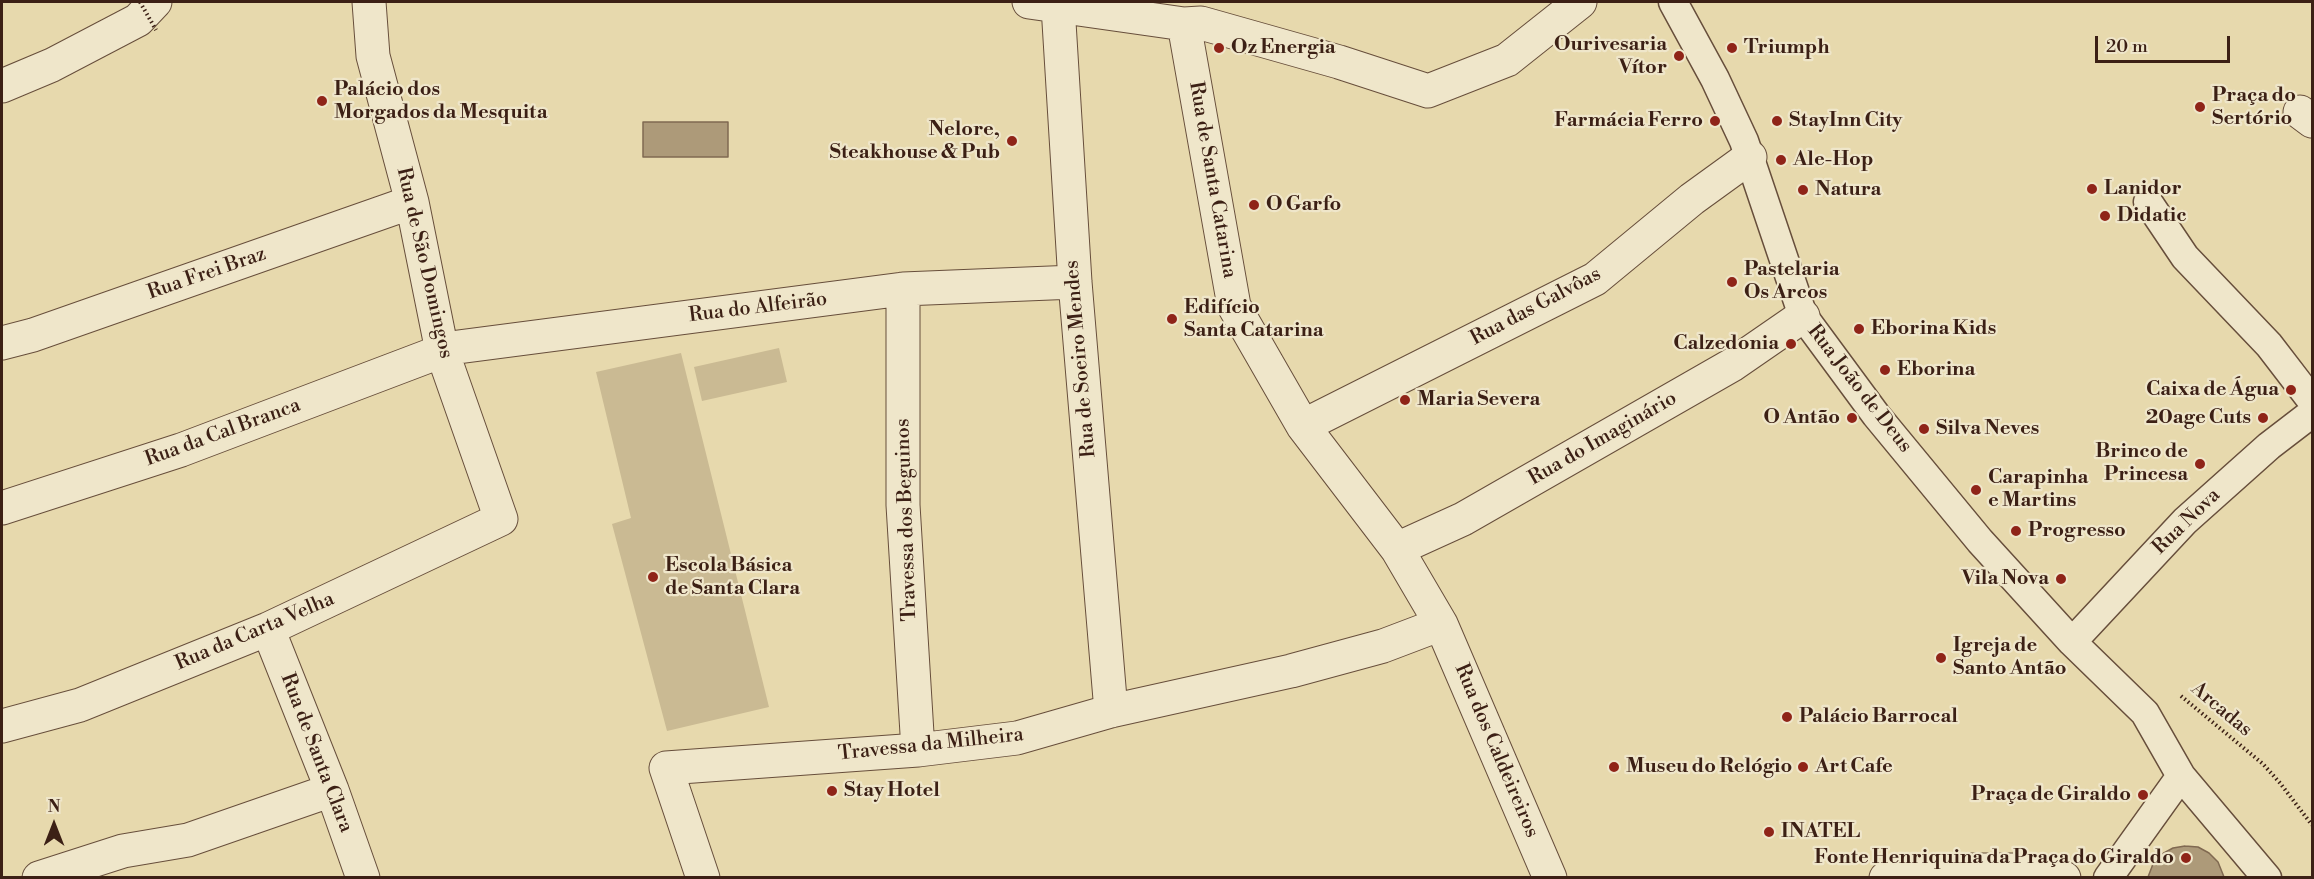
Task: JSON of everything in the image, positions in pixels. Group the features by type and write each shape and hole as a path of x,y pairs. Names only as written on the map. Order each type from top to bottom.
{"street":[{"name":"Rua de São Domingos","path":"369,2 373,56 412,202 442,351 501,519"},
{"path":"1043,4 1145,9 1184,24 1201,23 1339,62 1428,91 1508,60 1580,2"},
{"name":"Rua João de Deus","path":"1673,2 1715,79 1750,158 1803,316 1876,415 1980,541 2072,642 2145,712 2181,776"},
{"name":"Rua de Soeiro Mendes","path":"1043,4 1075,282 1111,711"},
{"path":"2,86 52,65 138,20 156,16"},
{"name":"Rua de Santa Catarina","path":"1184,24 1234,306 1303,426 1397,549"},
{"name":"Rua das Galvôas","path":"1303,426 1595,279 1692,199 1750,158"},
{"name":"Rua Frei Braz","path":"2,343 33,335 412,202"},
{"path":"2148,202 2185,258 2269,345 2313,402"},
{"name":"Rua do Alfeirão","path":"442,351 903,289 1075,282"},
{"name":"Travessa dos Beguinos","path":"903,289 903,505 918,750"},
{"name":"Rua do Imaginário","path":"1397,549 1463,519 1732,365 1803,316"},
{"name":"Rua da Cal Branca","path":"2,508 181,450 442,351"},
{"name":"Rua Nova","path":"2072,642 2185,522 2269,446 2313,413"},
{"name":"Rua da Carta Velha","path":"2,726 80,705 268,629 501,519"},
{"name":"Rua dos Caldeireiros","path":"1397,549 1441,624 1550,878"},
{"name":"Travessa da Milheira","path":"703,878 666,768 918,750 1017,738 1111,711 1291,671 1383,646 1441,624"},
{"name":"Rua de Santa Clara","path":"268,629 333,790 363,878"},
{"path":"2108,878 2181,776 2267,878"},
{"path":"39,878 123,851 188,840 333,790"},
{"path":"1886,878 1938,870 2013,870 2048,872 2064,878"}],"path":[{"path":"140,2 156,16"},
{"name":"Arcadas","path":"2175,690 2263,764 2313,825"}],"shaded area":[{"path":"643,122 728,122 728,157 643,157"},
{"path":"779,348 787,382 702,401 694,367"},
{"path":"681,353 769,707 667,731 612,524 631,518 596,372"},
{"name":"Fonte Henriquina da Praça do Giraldo","path":"2198,847 2209,853 2218,862 2224,877 2148,877 2153,864 2162,854 2173,848"}],"place":[{"name":"Oz Energia","path":"1219,48"},
{"name":"Triumph","path":"1732,48"},
{"name":"Ourivesaria Vítor","path":"1679,56"},
{"name":"Palácio dos Morgados da Mesquita","path":"322,101"},
{"name":"Praça do Sertório","path":"2200,107"},
{"name":"Farmácia Ferro","path":"1715,121"},
{"name":"StayInn City","path":"1777,121"},
{"name":"Nelore, Steakhouse & Pub","path":"1012,141"},
{"name":"Ale-Hop","path":"1781,160"},
{"name":"Lanidor","path":"2092,189"},
{"name":"Natura","path":"1803,190"},
{"name":"O Garfo","path":"1254,205"},
{"name":"Didatic","path":"2105,216"},
{"name":"Pastelaria Os Arcos","path":"1732,282"},
{"name":"Edifício Santa Catarina","path":"1172,319"},
{"name":"Eborina Kids","path":"1859,329"},
{"name":"Calzedonia","path":"1791,344"},
{"name":"Eborina","path":"1885,370"},
{"name":"Caixa de Água","path":"2291,390"},
{"name":"Maria Severa","path":"1405,400"},
{"name":"O Antão","path":"1852,418"},
{"name":"20age Cuts","path":"2263,418"},
{"name":"Silva Neves","path":"1924,429"},
{"name":"Brinco de Princesa","path":"2200,464"},
{"name":"Carapinha e Martins","path":"1976,490"},
{"name":"Progresso","path":"2016,531"},
{"name":"Escola Básica de Santa Clara","path":"653,577"},
{"name":"Vila Nova","path":"2061,579"},
{"name":"Igreja de Santo Antão","path":"1941,658"},
{"name":"Palácio Barrocal","path":"1787,717"},
{"name":"Museu do Relógio","path":"1614,767"},
{"name":"Art Cafe","path":"1803,767"},
{"name":"Stay Hotel","path":"832,791"},
{"name":"Praça de Giraldo","path":"2143,795"},
{"name":"INATEL","path":"1769,832"},
{"name":"Fonte Henriquina da Praça do Giraldo","path":"2186,858"}]}
